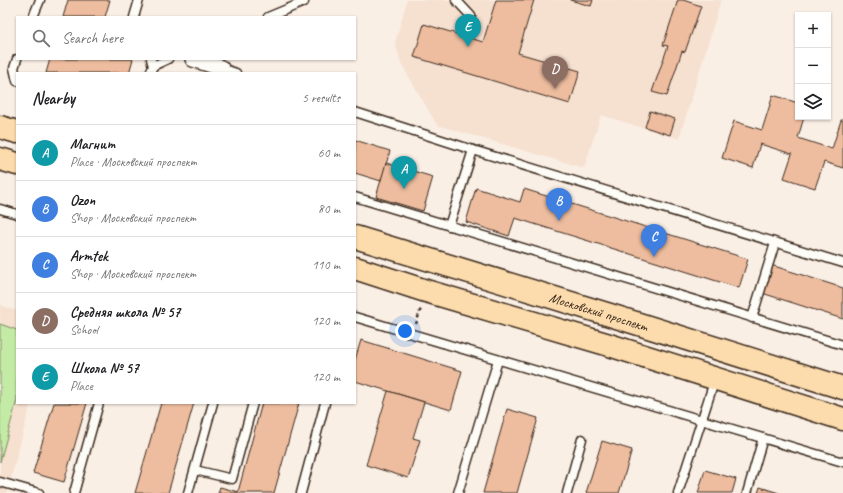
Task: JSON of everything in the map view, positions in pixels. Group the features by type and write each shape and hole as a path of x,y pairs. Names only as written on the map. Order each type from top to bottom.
{"main road":[{"path":"0,127 16,132"},
{"path":"0,159 16,164"},
{"name":"Московский проспект","path":"356,237 843,388"},
{"name":"Московский проспект","path":"356,268 426,291 606,344 843,419"}],"street":[{"path":"196,60 221,68"}],"lane":[{"path":"33,16 40,0"},
{"path":"134,16 139,0"},
{"path":"456,0 471,16"},
{"path":"270,16 304,1"},
{"path":"16,77 14,68 17,60"},
{"path":"151,66 166,60"},
{"path":"221,68 233,72"},
{"path":"356,112 473,150 843,263"},
{"path":"449,226 473,150"},
{"path":"356,197 843,345"},
{"path":"0,209 16,214"},
{"path":"752,318 775,243"},
{"path":"356,317 843,462"},
{"path":"458,493 498,360"},
{"path":"678,493 715,378"},
{"path":"74,493 100,404"},
{"path":"188,493 214,404"},
{"path":"195,470 232,479 253,404"},
{"path":"301,493 325,404"},
{"path":"747,493 762,438"},
{"path":"567,493 582,439"},
{"path":"0,482 39,493"}],"shaded area":[{"path":"407,0 721,0 679,139 601,115 584,168 437,125 401,63 395,43"},
{"path":"0,305 16,311 16,404 31,404 7,493 0,493"}],"green space":[{"path":"0,324 16,330 16,404 0,462"}],"building":[{"path":"68,0 110,0 105,16 63,16"},
{"path":"496,0 534,0 518,53 580,71 570,104 414,57 424,24 483,42"},
{"path":"570,0 593,0 591,6"},
{"path":"678,0 683,0 701,6 685,52 682,51 667,96 652,92 668,46 663,45"},
{"path":"50,60 133,60 129,72 46,72"},
{"path":"773,95 795,102 795,120 803,120 798,138 832,149 841,120 843,120 843,168 824,162 815,188 784,178 792,154 760,144 753,168 722,158 734,121 762,130"},
{"path":"650,111 675,119 670,135 645,127"},
{"path":"356,140 390,151 381,181 356,173"},
{"path":"386,163 433,177 423,211 376,197"},
{"path":"476,188 520,202 524,189 748,259 739,288 515,218 509,236 466,222"},
{"path":"771,265 843,288 843,319 762,293"},
{"path":"361,340 462,371 451,410 356,381 356,357"},
{"path":"388,391 424,402 413,438 420,440 408,478 366,465"},
{"path":"54,404 87,404 64,482 33,473"},
{"path":"161,404 194,404 168,493 135,493"},
{"path":"262,404 299,404 274,493 218,493 220,487 238,492"},
{"path":"507,409 538,418 517,493 483,493"},
{"path":"602,441 632,450 619,493 586,493"},
{"path":"705,470 736,479 732,493 698,493"},
{"path":"760,487 779,493 758,493"}],"place":[{"name":"Школа № 57","path":"468,47"},
{"name":"Средняя школа № 57","path":"555,89"},
{"name":"Магнит","path":"404,189"},
{"name":"Ozon","path":"559,221"},
{"name":"Armtek","path":"654,257"}]}
